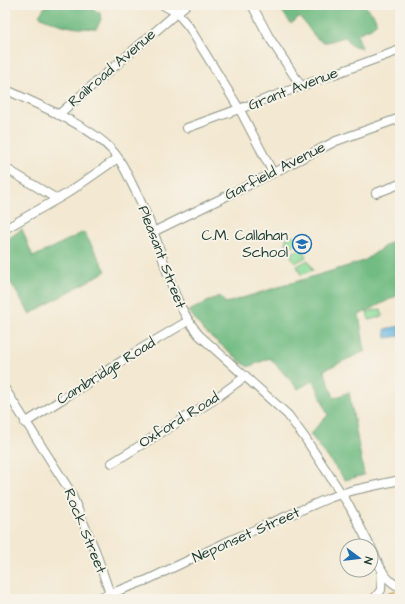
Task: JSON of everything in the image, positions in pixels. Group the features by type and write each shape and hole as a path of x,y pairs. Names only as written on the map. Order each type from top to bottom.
{"main road":[{"path":"392,599 400,597"}],"street":[{"path":"163,5 177,13 188,28 240,110 273,173"},
{"name":"Railroad Avenue","path":"58,115 186,5"},
{"path":"252,5 269,37 301,86"},
{"name":"Grant Avenue","path":"187,128 240,110 400,50"},
{"name":"Pleasant Street","path":"5,89 58,115 96,136 111,148 136,191 153,232 178,304 188,321 199,335 288,415 305,438 357,519 366,538"},
{"name":"Garfield Avenue","path":"153,232 336,141 400,118"},
{"path":"5,230 57,199 118,158"},
{"path":"5,168 57,199"},
{"path":"376,193 400,184"},
{"name":"Cambridge Road","path":"26,423 139,350 188,321"},
{"name":"Oxford Road","path":"112,463 212,400 246,376"},
{"name":"Rock Street","path":"5,389 70,490 95,550 110,594"},
{"name":"Neponset Street","path":"96,599 147,580 231,540 341,494 400,480"},
{"name":"Pleasant Street","path":"379,564 382,570 393,583 400,587"},
{"name":"Pleasant Street","path":"374,599 381,590 382,570"}],"green space":[{"path":"46,5 82,5 100,13 101,19 97,28 67,26 39,16"},
{"path":"278,5 364,5 374,16 376,24 371,28 357,34 362,48 351,45 346,37 327,42 318,39 299,17 291,24"},
{"path":"22,229 33,257 84,232 106,271 30,314 9,280 5,282 5,241"},
{"path":"291,235 295,237 297,241 295,245 291,247 287,245 285,241 287,237"},
{"path":"400,238 400,294 359,315 365,351 324,370 334,398 349,392 364,475 345,480 310,434 328,415 314,380 298,389 270,358 248,367 204,331 189,311 219,296 226,303 364,261 392,241"},
{"path":"302,248 306,257 295,263 290,254"},
{"path":"308,260 313,270 301,275 297,266"},
{"path":"381,309 383,316 369,320 367,312"}],"water":[{"path":"400,326 400,336 386,338 385,329"}],"place":[{"name":"C.M. Callahan School","path":"302,244"}]}
